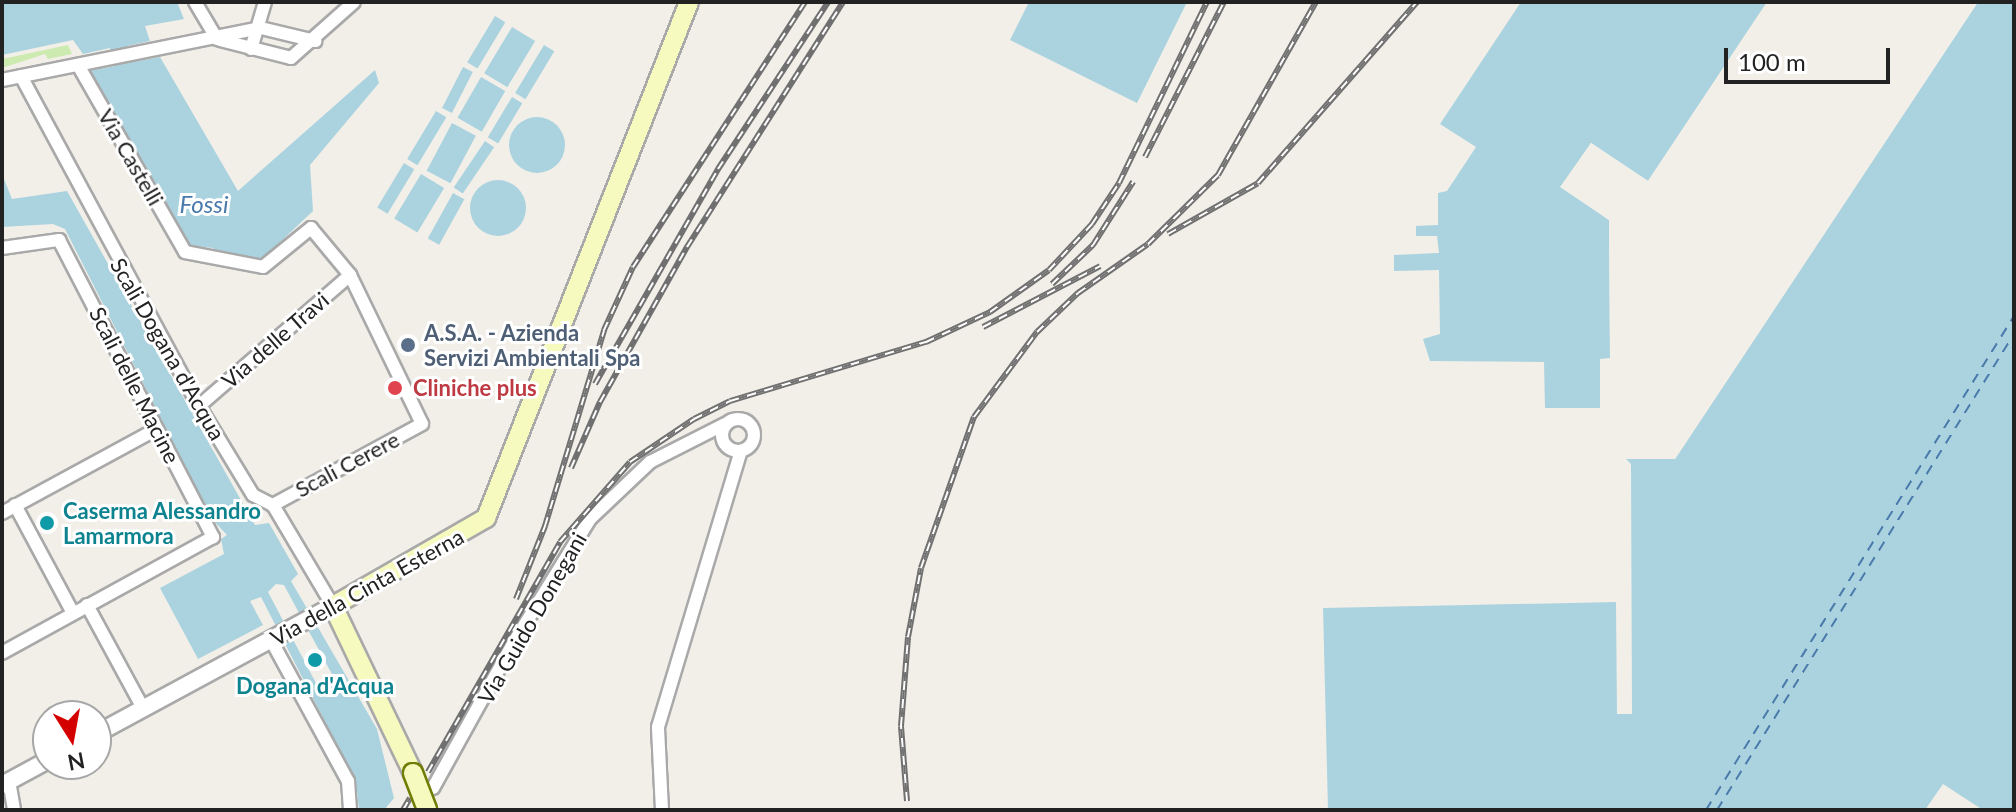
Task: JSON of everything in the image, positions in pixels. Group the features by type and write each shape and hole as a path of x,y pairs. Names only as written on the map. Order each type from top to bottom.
{"main road":[{"name":"Via della Cinta Esterna","path":"325,611 486,518 689,2"},
{"path":"325,611 394,728 427,810"}],"street":[{"path":"195,2 217,39 291,58 315,41 354,2"},
{"path":"251,49 261,28 265,2"},
{"path":"2,80 261,28 315,41"},
{"name":"Via Castelli","path":"80,64 185,252 263,267 311,228 350,275"},
{"name":"Scali Dogana d'Acqua","path":"21,76 199,406 253,495 273,505 325,611"},
{"name":"Scali delle Macine","path":"4,250 52,238 61,243 213,537 87,605"},
{"name":"Via delle Travi","path":"199,406 350,275"},
{"name":"Scali Cerere","path":"273,505 422,424 350,275"},
{"path":"662,810 658,727 741,451 753,441 751,425 736,419 725,424 724,444"},
{"name":"Via Guido Donegani","path":"433,788 521,629 590,519 639,470 725,424"},
{"path":"2,513 157,429"},
{"path":"691,440 724,444 741,451"},
{"path":"15,505 73,613"},
{"path":"2,653 87,605 143,708"},
{"name":"Via della Cinta Esterna","path":"112,725 325,611"},
{"path":"271,640 348,781 350,810"},
{"path":"14,810 5,783 32,769"}],"green space":[{"path":"68,45 72,54 48,59 45,54 2,68 2,59"}],"water":[{"name":"Fossi","path":"2,2 177,2 184,19 145,26 150,41 127,46 133,62 160,57 238,191 375,70 379,83 310,165 313,211 259,262 213,253 213,248 186,245 88,71 115,66 110,48 83,54 73,40 2,55"},
{"path":"1029,2 1187,2 1137,103 1010,40"},
{"path":"1521,2 1767,2 1648,181 1591,143 1561,187 1609,220 1610,359 1600,359 1600,408 1545,408 1544,362 1430,361 1423,339 1440,334 1439,270 1394,271 1394,255 1439,253 1437,236 1416,236 1416,226 1438,225 1438,193 1447,191 1476,147 1440,124"},
{"path":"1978,2 2014,2 2014,810 1983,810 1943,784 1925,810 1328,810 1323,608 1616,602 1617,714 1632,714 1631,464 1626,459 1675,459"},
{"path":"495,16 505,22 477,68 467,62"},
{"path":"512,27 535,41 507,87 484,73"},
{"path":"544,45 554,51 525,99 515,93"},
{"path":"463,67 473,72 452,113 442,108"},
{"path":"481,77 505,91 482,132 458,118"},
{"path":"512,97 522,103 498,143 488,137"},
{"path":"436,111 446,117 417,165 407,159"},
{"path":"537,117 557,125 565,145 557,165 537,173 517,165 509,145 517,125"},
{"path":"452,123 476,136 450,183 427,171"},
{"path":"485,141 494,147 463,194 454,187"},
{"path":"404,163 414,169 388,214 377,208"},
{"path":"2,174 12,199 67,191 255,525 269,523 298,574 291,581 377,729 394,798 384,810 359,810 356,782 261,597 250,601 263,625 198,659 160,588 224,554 221,539 227,535 212,519 65,229 53,224 2,227","holes":["276,584 284,585 334,678 318,687 268,592"]},
{"path":"421,174 444,188 417,232 394,219"},
{"path":"498,180 518,188 526,208 518,228 498,236 478,228 470,208 478,188"},
{"path":"453,193 464,199 439,245 428,238"}],"pier":[{"path":"1767,2 1651,184 1592,148 1566,186 1613,219 1614,359 1604,363 1603,410 1600,359 1610,358 1609,220 1560,187 1591,143 1648,181"},
{"path":"1973,2 1978,2 1675,459 1669,455"}],"ferry route":[{"path":"1706,810 2014,316"},
{"path":"1717,810 2014,334"}],"railway":[{"path":"516,599 545,526 604,330 633,267 805,2"},
{"path":"595,384 718,169 828,2"},
{"path":"571,468 600,402 687,247 843,2"},
{"path":"428,772 560,542 630,462 694,419 730,401 926,342 990,312 1049,270 1092,224 1119,183 1207,2"},
{"path":"1145,157 1224,2"},
{"path":"907,801 901,726 908,637 921,568 974,417 1037,332 1078,293 1148,244 1218,175 1316,2"},
{"path":"1168,234 1258,183 1417,2"},
{"path":"1052,284 1093,245 1133,182"},
{"path":"983,327 1100,266"},
{"path":"403,810 410,798"}],"place":[{"name":"A.S.A. - Azienda Servizi Ambientali Spa","path":"408,345"},
{"name":"Cliniche plus","path":"395,388"},
{"name":"Caserma Alessandro Lamarmora","path":"47,523"},
{"name":"Dogana d'Acqua","path":"315,660"}]}
